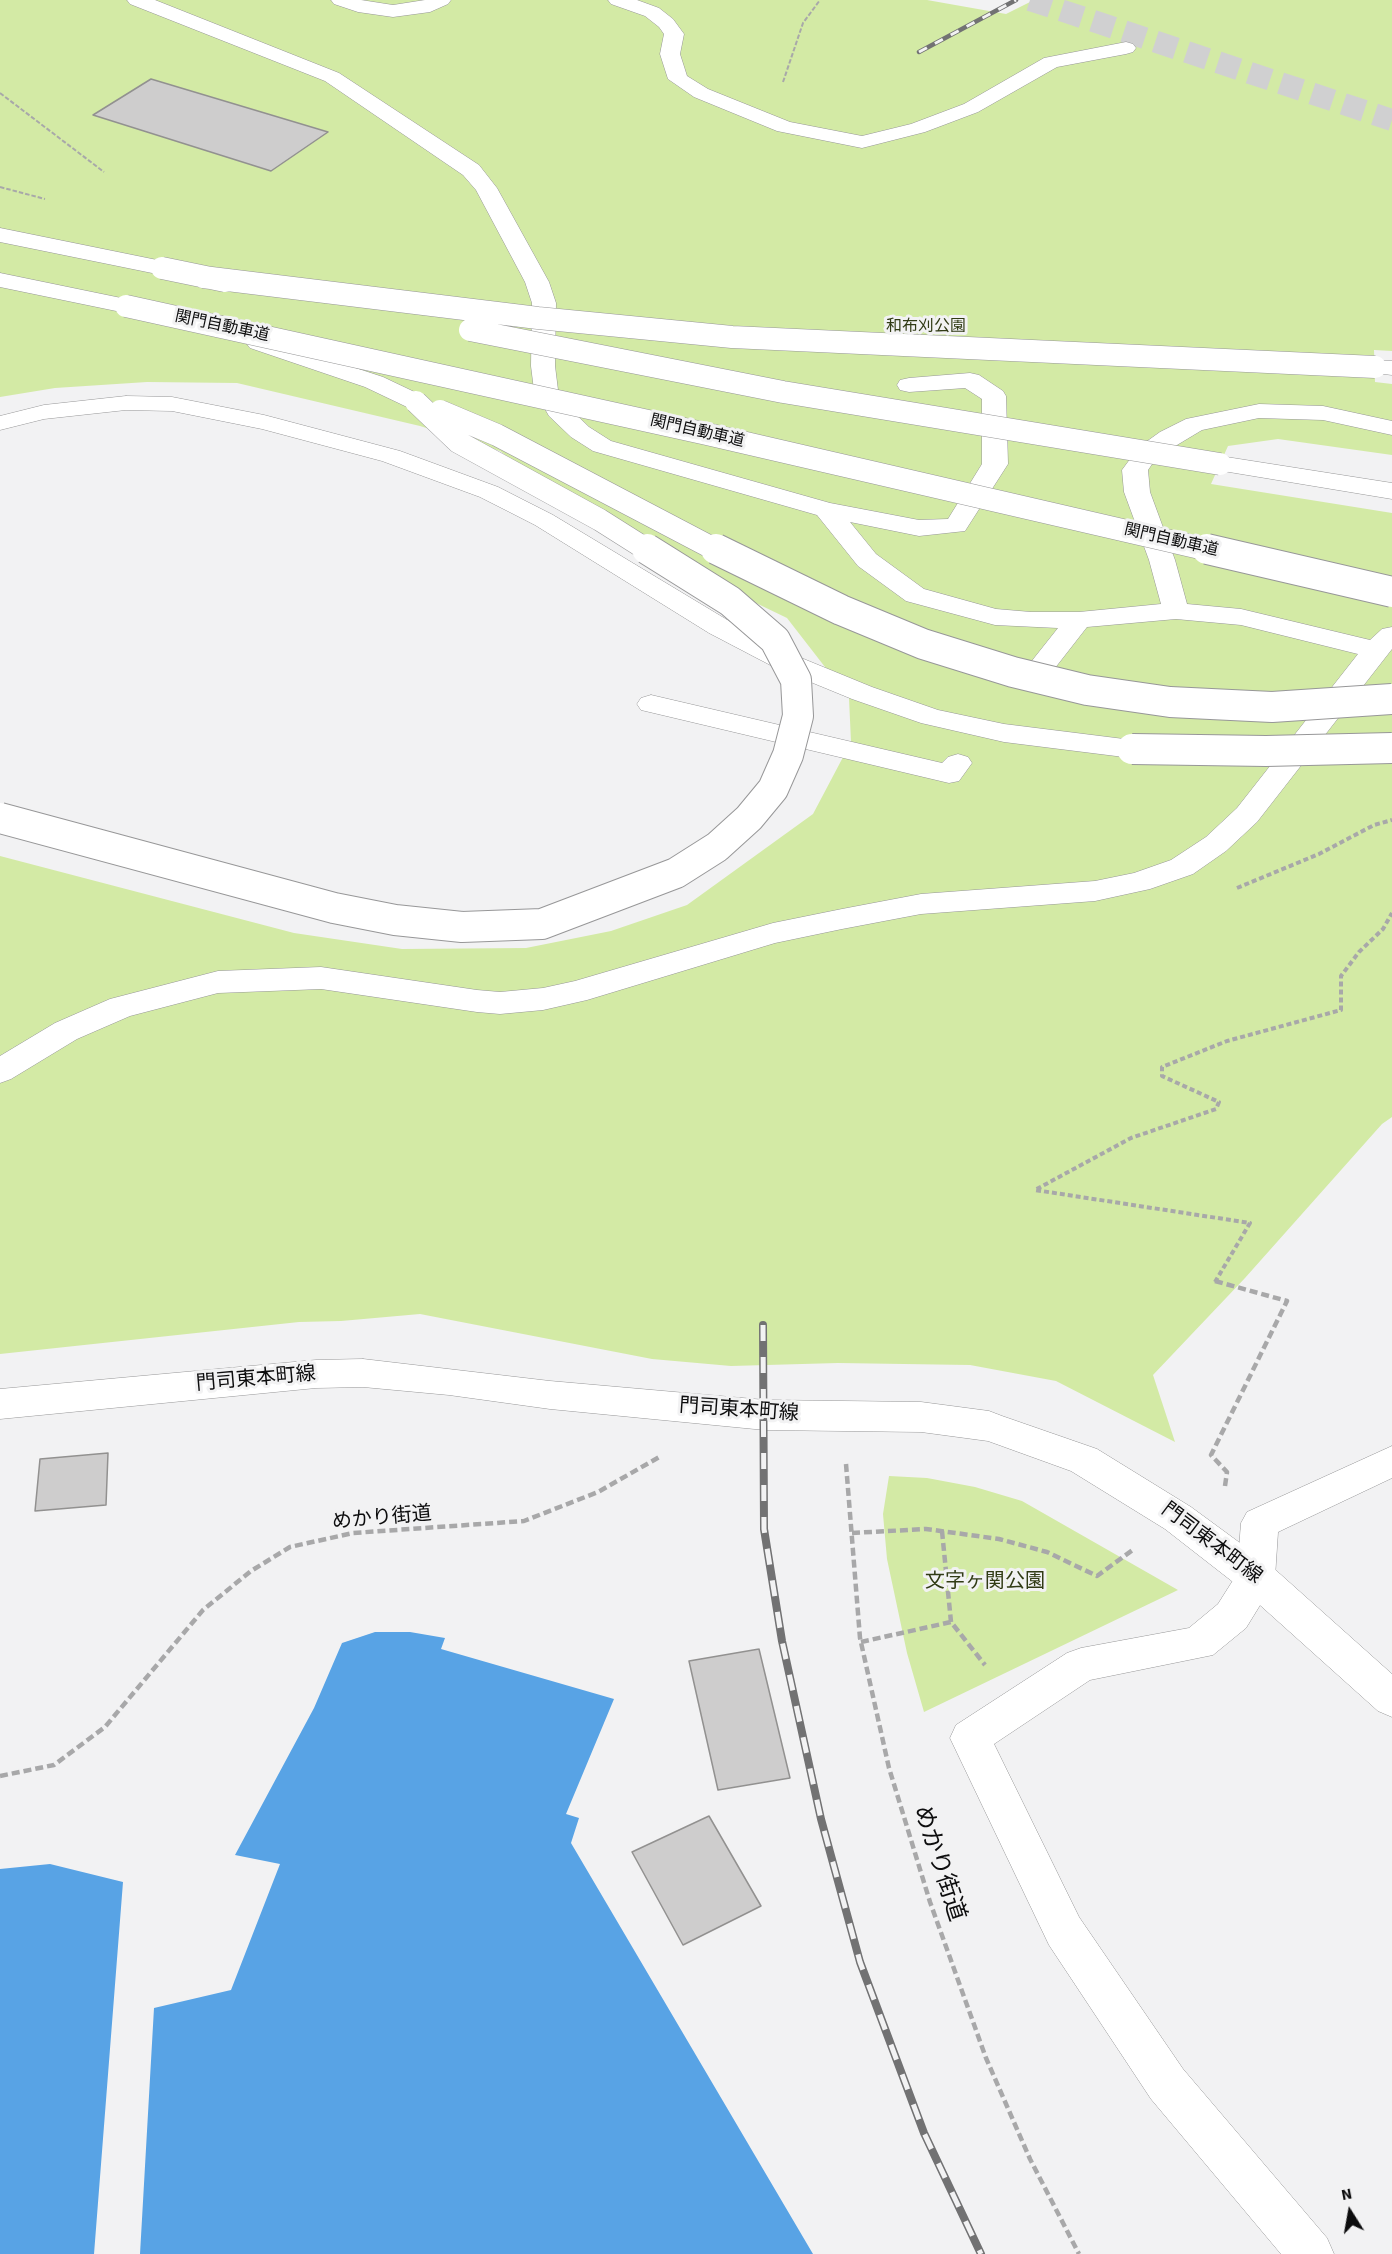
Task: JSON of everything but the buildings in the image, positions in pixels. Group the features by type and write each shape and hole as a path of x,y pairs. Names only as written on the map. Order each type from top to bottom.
{"main road":[{"path":"136,0 332,77 471,170 486,188 537,282 544,303 543,366 546,390 558,411 580,432 602,446 826,510 919,528 956,526 995,464 994,396 970,380 909,385"},
{"path":"341,0 365,8 393,11 423,8 441,0"},
{"path":"618,0 652,12 674,34 670,54 678,80 727,105 792,128 862,142 918,128 971,108 1051,62 1126,48"},
{"path":"0,235 783,392 1392,490"},
{"path":"203,277 538,318 732,337 1383,368"},
{"name":"関門自動車道","path":"0,280 707,434 1392,592"},
{"path":"158,313 299,356 374,382 497,435 761,573 923,644 1013,672 1087,690 1170,702 1272,708 1392,699"},
{"path":"0,818 334,909 394,920 462,927 542,924 676,873 717,847 749,818 773,789 789,755 798,717 796,680 775,640 730,601 600,520 458,442 416,402"},
{"path":"0,423 56,411 126,403 172,404 264,422 392,456 489,492 544,520 719,627 784,661 862,693 931,717 1004,733 1132,749 1266,751 1392,748"},
{"path":"1176,610 1162,560 1137,492 1136,470 1148,452 1169,437 1195,424 1259,411 1323,413 1392,428"},
{"path":"0,1071 66,1031 121,1007 218,982 321,978 477,1001 500,1003 532,1000 576,992 773,933 842,919 921,904 1095,891 1139,882 1182,867 1216,844 1247,815 1328,715 1383,642 1241,617 1176,610 1079,620 995,617 915,595 867,560 826,510"},
{"path":"1045,662 1079,620"},
{"path":"651,704 949,774 958,763"},
{"name":"門司東本町線","path":"0,1404 305,1375 363,1373 449,1381 550,1395 765,1415 956,1420 989,1425 1084,1460 1178,1518 1256,1577 1392,1699"},
{"path":"1311,2254 1167,2084 1064,1931 970,1738 1081,1665 1199,1643 1232,1616 1256,1577 1260,1523 1392,1461"}],"path":[{"path":"792,128 770,104 785,78 803,23 820,0"},
{"path":"0,93 104,172"},
{"path":"0,187 55,202"},
{"path":"1224,1490 1227,1472 1211,1455 1287,1301 1214,1282 1250,1223 1035,1190 1131,1138 1216,1108 1219,1102 1162,1076 1162,1067 1227,1041 1341,1010 1341,976 1359,952 1383,929 1392,913"},
{"name":"めかり街道","path":"0,1776 54,1765 105,1727 203,1610 251,1571 290,1547 353,1533 465,1527 524,1521 598,1492 662,1456"},
{"name":"めかり街道","path":"845,1461 861,1642 889,1768 934,1913 986,2058 1030,2159 1078,2254"},
{"path":"852,1533 927,1529 999,1539 1047,1552 1097,1576 1178,1518"},
{"path":"942,1531 951,1622 1018,1706"},
{"path":"861,1642 951,1622"}],"green space":[{"name":"和布刈公園","path":"0,0 927,0 1006,14 1034,0 1392,0 1392,351 1374,350 1375,382 1392,384 1392,455 1278,439 1228,446 1211,484 1392,513 1392,1117 1382,1124 1245,1278 1153,1375 1175,1442 1056,1381 970,1365 838,1363 731,1366 652,1359 420,1314 299,1322 0,1354 0,856 294,933 402,949 526,948 611,931 687,905 813,814 851,742 849,698 787,618 590,523 500,451 420,426 237,383 147,382 55,388 0,397"},
{"name":"文字ヶ関公園","path":"889,1476 927,1478 975,1487 1022,1501 1178,1590 924,1712 907,1653 887,1559 883,1514"}],"water":[{"path":"375,1632 410,1632 445,1638 441,1649 614,1699 566,1814 579,1818 571,1843 813,2254 140,2254 154,2008 231,1990 280,1864 235,1855 314,1708 342,1643"},
{"path":"50,1864 123,1882 94,2254 0,2254 0,1869"}],"tunnel":[{"path":"1030,0 1392,120"}],"railway":[{"path":"919,52 1016,0"},
{"path":"763,1325 764,1529 782,1641 821,1819 860,1962 924,2133 981,2254"}]}
